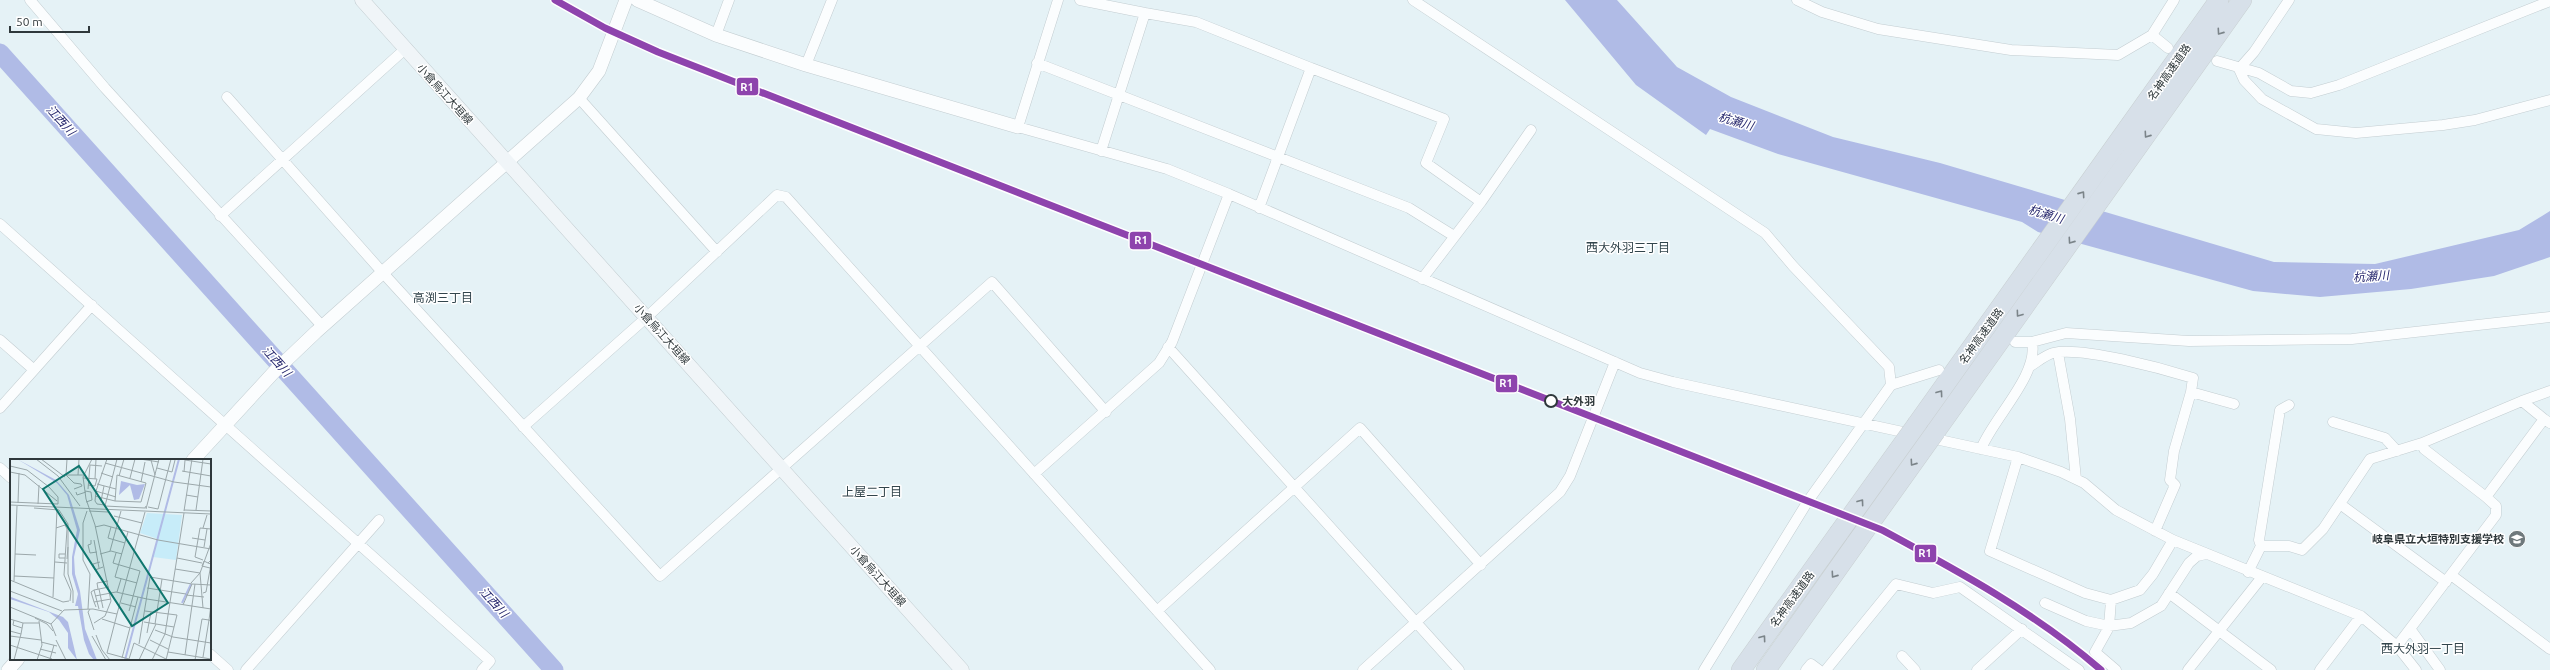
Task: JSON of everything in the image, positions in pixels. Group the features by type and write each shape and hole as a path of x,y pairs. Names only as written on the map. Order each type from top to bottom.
{"highway":[{"name":"名神高速道路","path":"1766,670 1936,431 2152,95 2219,0"},
{"name":"名神高速道路","path":"1741,670 1917,424 2035,277 2169,104 2242,0"}],"main road":[{"name":"小倉烏江大垣線","path":"362,0 404,50 647,316 962,670"}],"street":[{"path":"30,0 104,88 136,121 320,330"},
{"path":"194,459 225,423 274,372 579,98 599,71 614,35 626,0"},
{"path":"637,0 716,35 806,65 1167,169 1229,194 1640,373 1673,382 1863,425 2018,457 2076,479 2116,510 2173,540 2248,572 2361,616 2397,646 2416,670"},
{"path":"716,35 729,0"},
{"path":"806,65 832,0"},
{"path":"1018,127 1058,0"},
{"path":"1080,0 1196,22 1444,119 1426,163 1481,202"},
{"path":"1413,0 1636,145 1765,233 1793,266 1888,367 1891,385"},
{"path":"1797,0 1822,12 1878,29 2011,50 2118,55 2152,35 2168,2"},
{"path":"2239,69 2254,52 2289,0"},
{"path":"2217,61 2239,69 2259,73 2291,91 2311,93 2339,85 2550,1"},
{"path":"1101,151 1145,13"},
{"path":"2152,35 2168,48"},
{"path":"220,216 284,160 404,50"},
{"path":"1037,63 1409,208 1454,236"},
{"path":"1259,208 1311,68"},
{"path":"2239,69 2244,80 2262,99 2316,130 2356,133 2443,125 2475,120 2550,100"},
{"path":"227,97 383,273 660,576 992,282 1106,412"},
{"path":"579,98 717,252"},
{"path":"1422,279 1481,202 1531,130"},
{"path":"1034,474 1106,412 1159,363 1168,347 1187,303 1229,194"},
{"path":"523,427 647,316 777,195 786,197 1210,670"},
{"path":"0,224 360,543 490,661 482,670"},
{"path":"0,408 33,369 92,305"},
{"path":"2015,342 2032,342 2066,333 2189,341 2352,339 2550,317"},
{"path":"0,340 33,369"},
{"path":"1981,449 2029,367 2034,350 2032,342"},
{"path":"1168,347 1296,486 1459,670"},
{"path":"2029,367 2053,353 2076,353 2157,367 2193,378 2191,392 2174,451 2170,480 2175,485 2155,531"},
{"path":"2058,353 2070,419 2076,479"},
{"path":"1364,670 1482,565 1560,492 1570,476 1615,362"},
{"path":"1704,670 1802,511 1891,385 1939,370"},
{"path":"2260,546 2288,546 2302,550 2323,529 2370,459 2422,443 2550,391"},
{"path":"2191,392 2234,404"},
{"path":"2486,497 2547,421 2522,402"},
{"path":"2248,572 2260,546 2259,540 2280,410 2286,404 2289,404"},
{"path":"2333,422 2385,438 2397,450"},
{"path":"1158,611 1360,428 1482,565"},
{"path":"2397,646 2411,630 2496,515 2496,506 2424,449 2422,443"},
{"path":"2018,457 1990,551 2085,593 2111,600 2140,590 2153,574 2173,540"},
{"path":"0,468 10,477"},
{"path":"2340,504 2550,649"},
{"path":"246,670 379,520"},
{"path":"2045,603 2086,621 2109,626 2131,623 2161,606 2189,563 2197,556 2206,554"},
{"path":"2188,670 2262,577"},
{"path":"1826,670 1896,584 1933,593 1960,587 2080,670"},
{"path":"2169,593 2271,670"},
{"path":"2111,600 2109,626 2095,652 2116,670"},
{"path":"2320,670 2361,616"},
{"path":"1977,670 2022,629"},
{"path":"2411,630 2440,670"},
{"path":"211,655 228,670"},
{"path":"1902,656 1915,670"},
{"path":"8,670 17,660"},
{"path":"1806,670 1811,664 1819,670"}],"water":[{"name":"杭瀬川","path":"1565,0 1617,0 1677,67 1731,97 1833,137 1940,163 2274,262 2375,264 2519,230 2550,211 2550,257 2494,276 2411,289 2320,297 2253,291 2038,232 2022,222 1778,154 1710,129 1706,135 1636,85"}],"waterway":[{"name":"江西川","path":"0,53 554,670"}],"transit line":[{"name":"R1","path":"555,0 605,28 658,52 1882,530 1968,577 2023,611 2076,649 2101,670"}],"place":[{"name":"大外羽","path":"1551,401"},
{"name":"岐阜県立大垣特別支援学校","path":"2517,539"}],"district":[{"name":"西大外羽三丁目","path":"1628,247"},
{"name":"高渕三丁目","path":"443,297"},
{"name":"上屋二丁目","path":"872,491"},
{"name":"西大外羽一丁目","path":"2423,648"}]}
